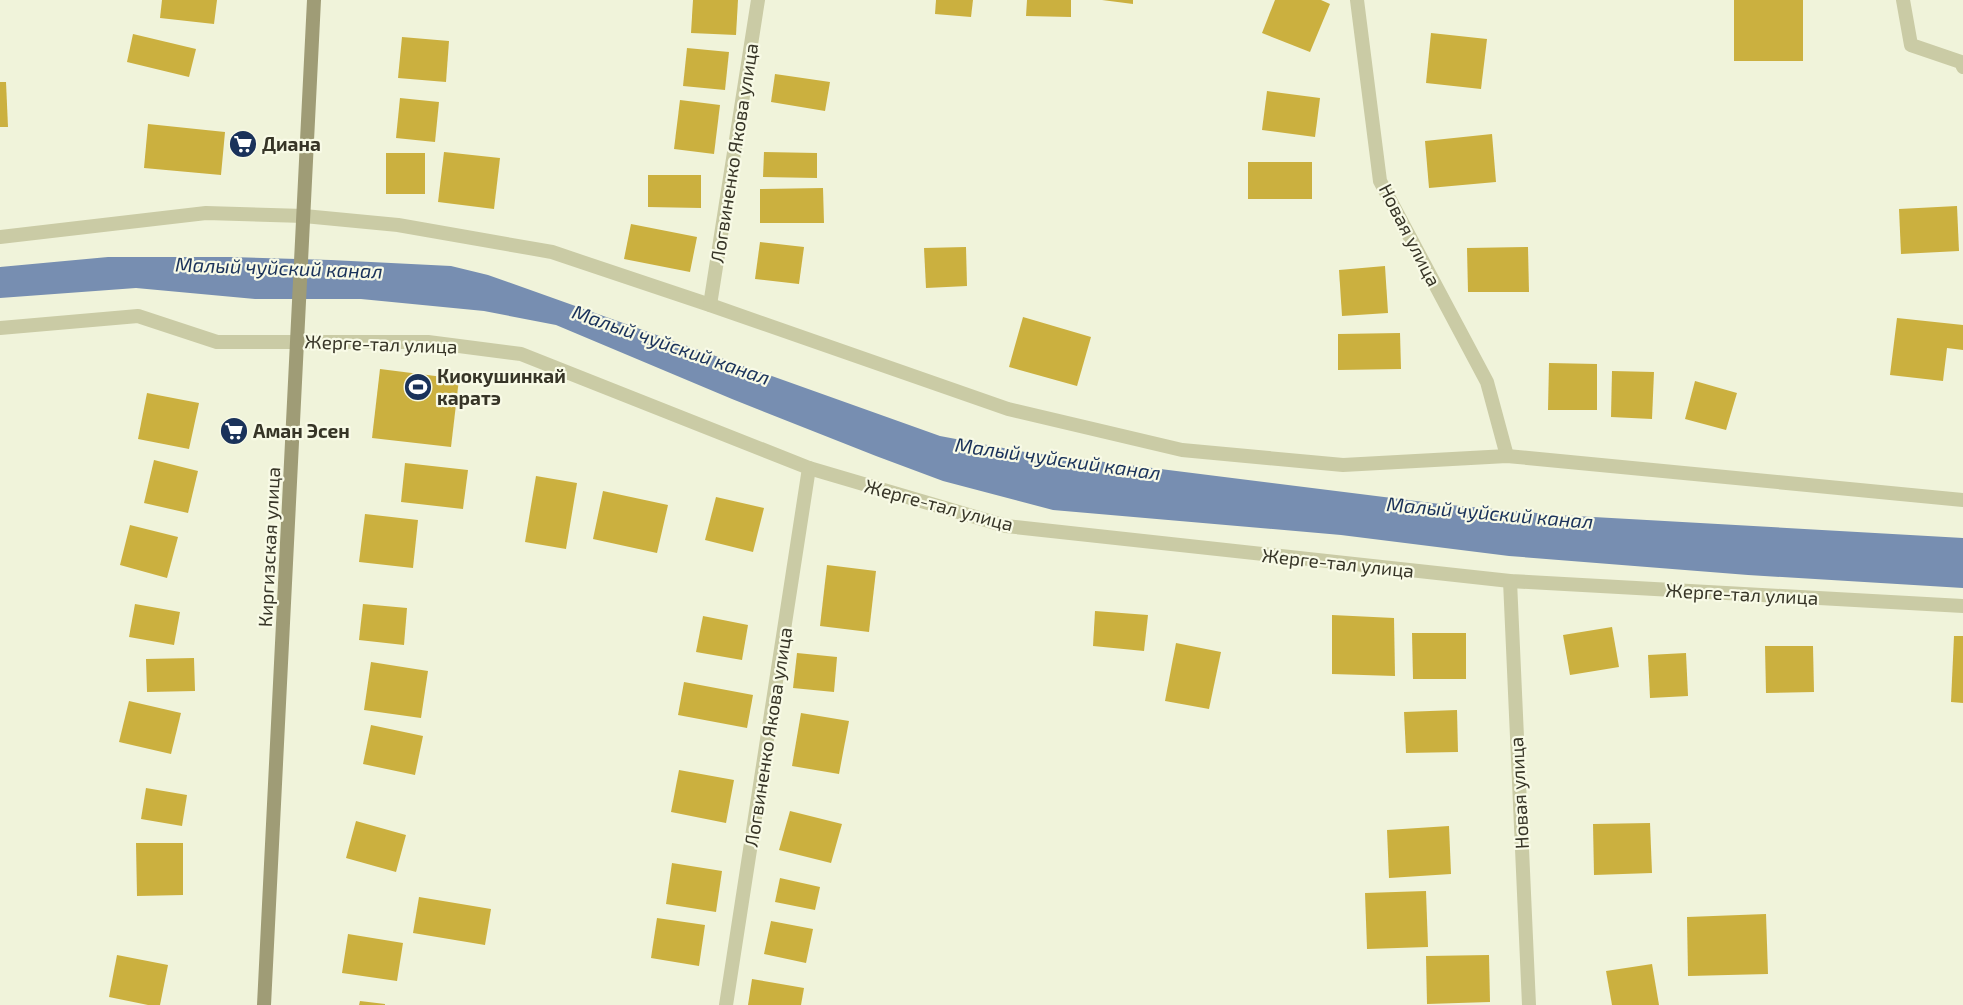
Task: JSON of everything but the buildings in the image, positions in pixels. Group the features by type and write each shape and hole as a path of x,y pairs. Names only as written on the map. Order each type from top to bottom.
{"main road":[{"name":"Киргизская улица","path":"264,1005 314,0"}],"street":[{"name":"Логвиненко Якова улица","path":"710,305 758,0"},
{"name":"Новая улица","path":"1357,0 1380,181 1488,382 1507,456"},
{"path":"1903,0 1911,45 1961,62 1963,67"},
{"path":"0,237 206,212 304,216 398,225 552,252 1008,409 1182,450 1343,465 1507,456 1963,500"},
{"name":"Жерге-тал улица","path":"0,328 138,316 217,342 298,340 428,342 521,354 809,468 1006,526 1510,582 1963,606"},
{"name":"Логвиненко Якова улица","path":"726,1005 809,468"},
{"name":"Новая улица","path":"1510,582 1529,1005"}],"water":[{"name":"Малый чуйский канал","path":"108,257 230,257 451,266 488,275 940,436 1025,452 1440,504 1558,515 1963,538 1963,588 1748,575 1509,556 1341,535 1053,510 943,481 732,399 556,325 484,311 361,299 255,299 136,288 0,298 0,267"}],"place":[{"name":"Диана","path":"243,144"},
{"name":"Киокушинкай каратэ","path":"418,387"},
{"name":"Аман Эсен","path":"234,431"}]}
